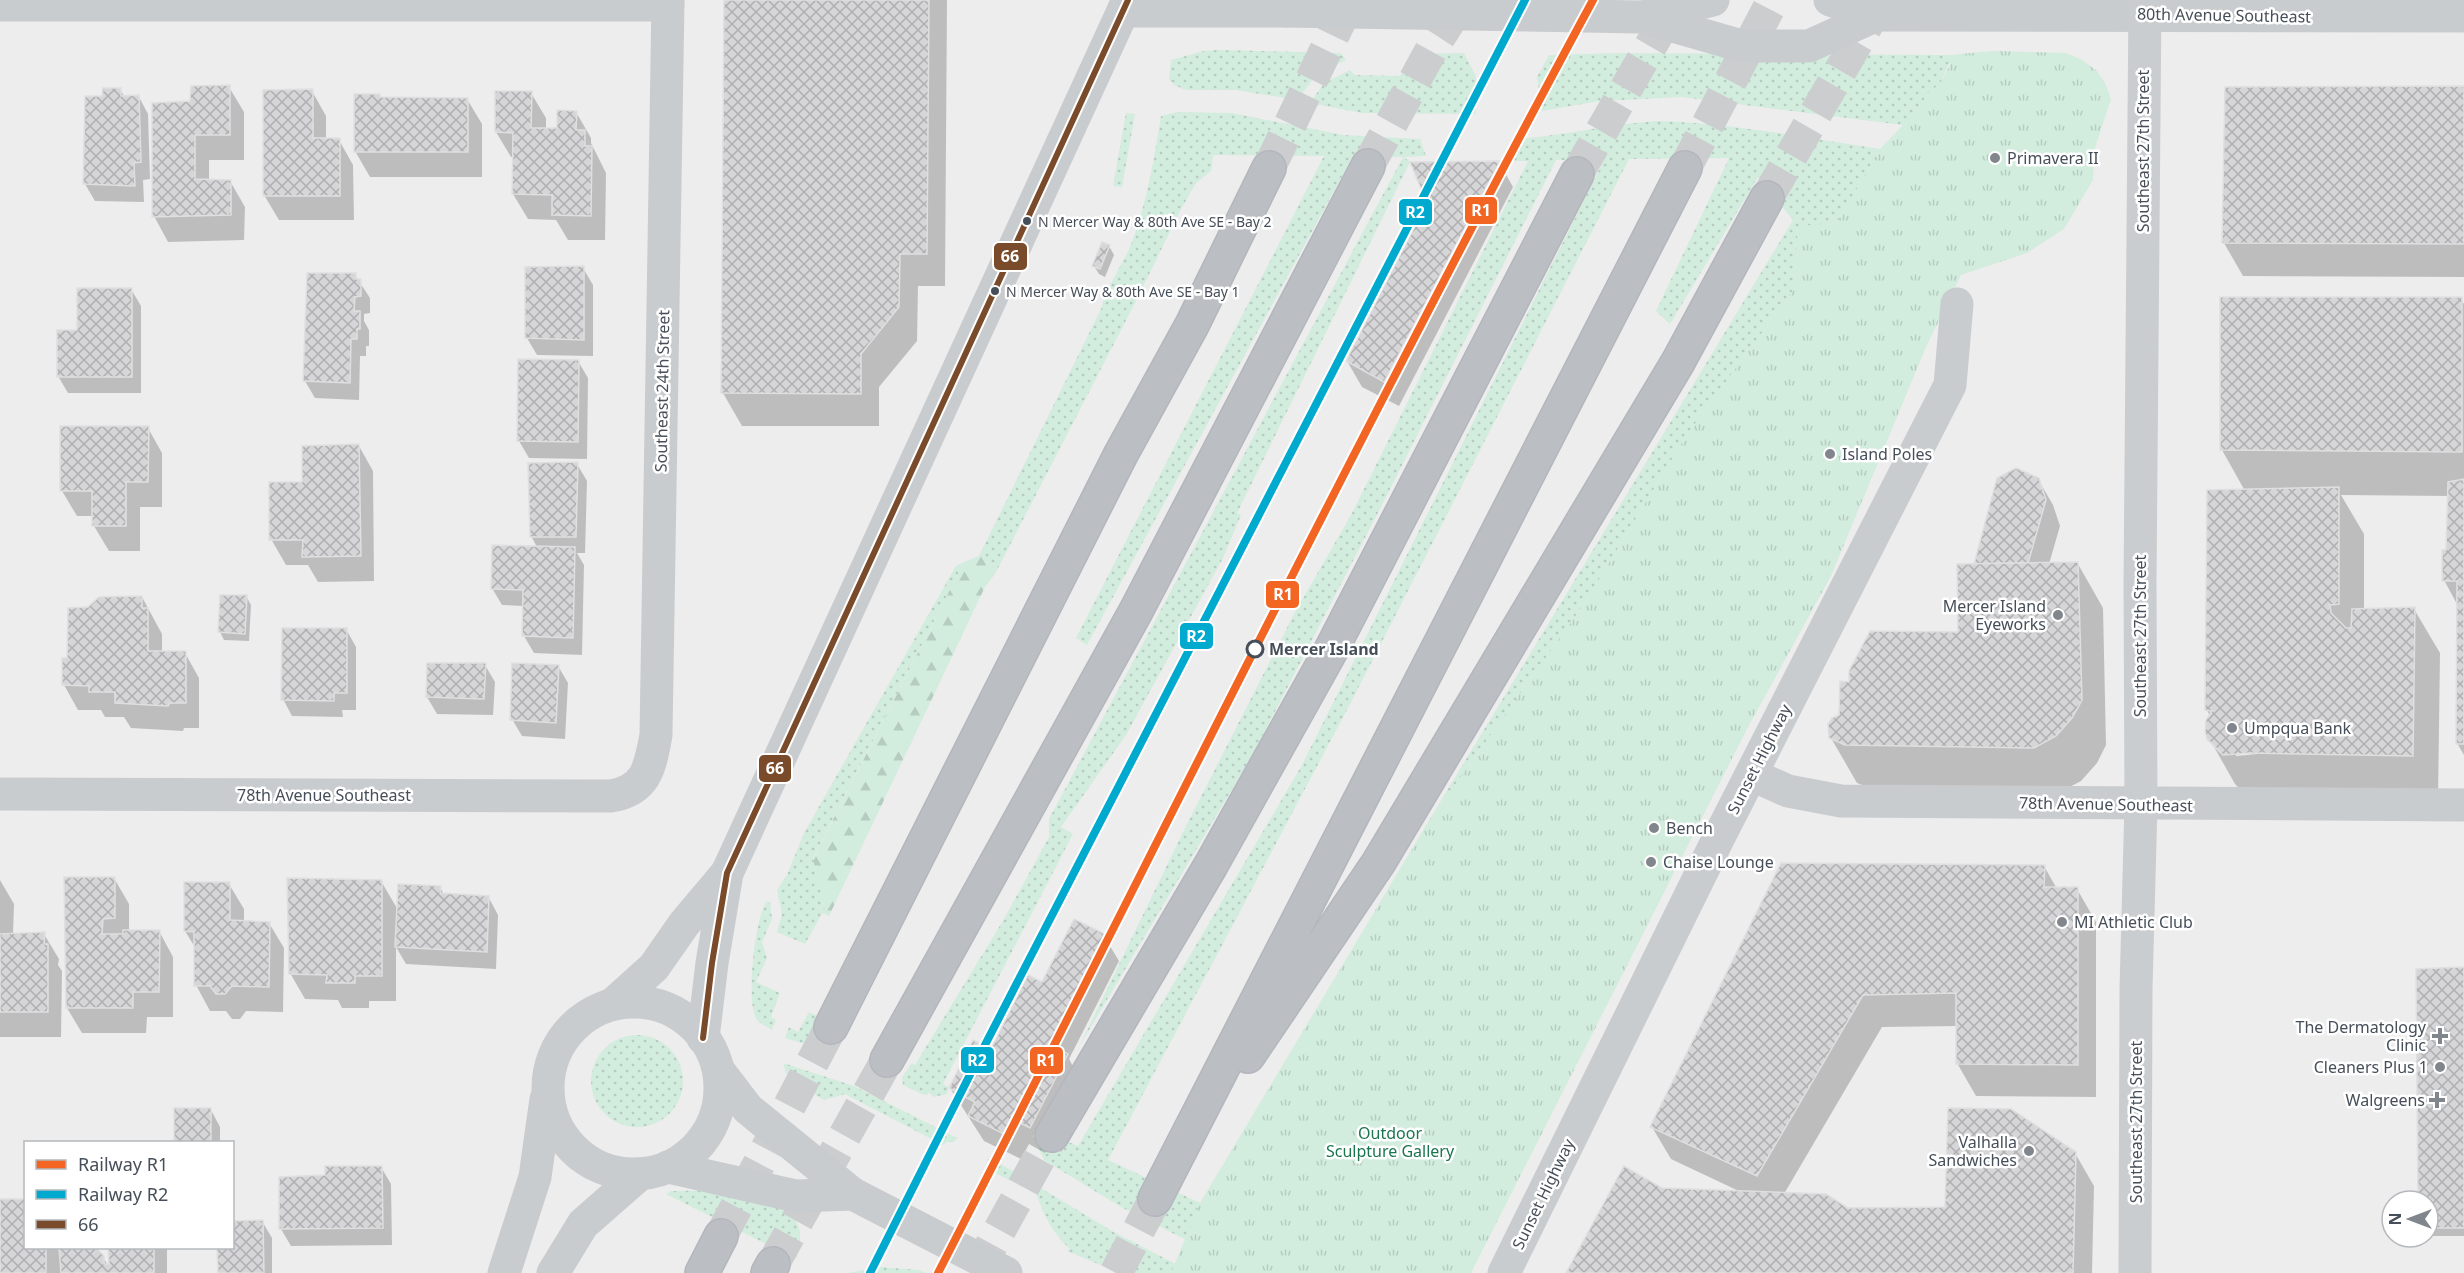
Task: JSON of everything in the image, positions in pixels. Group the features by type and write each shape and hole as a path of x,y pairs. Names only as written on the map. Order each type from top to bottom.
{"highway":[{"path":"887,1060 1136,611 1368,166"},
{"path":"831,1027 1121,454 1191,325 1269,168"},
{"path":"1685,168 1160,1189 1379,862 1678,362 1767,198"},
{"path":"1052,1135 1205,875 1330,652 1577,174"},
{"path":"702,1273 721,1236"}],"main road":[{"name":"Southeast 27th Street","path":"2135,1273 2136,989 2141,804 2144,7"}],"street":[{"name":"80th Avenue Southeast","path":"1126,6 1282,5 1647,9 1713,0"},
{"name":"80th Avenue Southeast","path":"1830,0 1877,15 2144,7 2464,16"},
{"path":"0,5 668,2"},
{"name":"Southeast 24th Street","path":"644,780 657,735 668,2"},
{"path":"703,1038 712,963 727,873 1126,6"},
{"name":"80th Avenue Southeast","path":"1647,9 1742,46 1809,46 1877,15"},
{"name":"Sunset Highway","path":"1504,1273 1719,837 1950,385 1957,304"},
{"name":"78th Avenue Southeast","path":"1752,775 1788,791 1841,801 2464,806"},
{"name":"78th Avenue Southeast","path":"0,794 611,796 626,794 644,780"},
{"path":"613,1004 654,967 684,924 727,873"},
{"path":"504,1273 535,1177 553,1058 567,1033 587,1014 613,1004 641,1002 668,1008 692,1023 709,1045 719,1071 748,1109 853,1194 1006,1273"},
{"path":"554,1273 583,1224 654,1170 693,1151 710,1128 719,1100 719,1071"},
{"path":"548,1085 551,1113 564,1138 585,1159 612,1171 654,1170 796,1196 853,1194"}],"green space":[{"path":"1217,50 1341,53 1346,60 1317,74 1297,100 1236,90 1186,90 1174,85 1169,79 1171,60"},
{"name":"Outdoor Sculpture Gallery","path":"1993,51 2066,53 2082,60 2097,71 2111,99 2095,148 2093,180 2064,229 2027,253 1961,275 1926,347 1831,576 1747,729 1471,1273 1171,1273 1200,1203 1425,827 1584,604 1686,436 1794,289 1798,226 1837,223 1880,149 1903,125 1913,120 1928,93 1940,84 1950,65 1949,55"},
{"path":"1464,53 1476,77 1476,114 1362,113 1310,103 1324,83 1350,70 1355,75 1400,76 1413,54"},
{"path":"1617,53 1949,55 1951,59 1940,84 1928,93 1913,120 1903,125 1682,97 1600,101 1542,111 1537,77 1549,55"},
{"path":"1177,112 1232,113 1343,135 1420,139 1426,156 1404,157 1410,162 1237,513 1241,515 1223,558 1126,735 1061,827 1073,834 943,1084 949,1088 947,1094 933,1097 930,1093 924,1095 903,1085 902,1077 912,1063 915,1065 1004,919 1049,837 1049,819 1403,157 1353,156 1087,645 1076,638 1324,156 1213,155 1211,171 1196,183 1181,209 995,574 989,561 979,556 1132,242 1146,195 1161,116"},
{"path":"1126,113 1135,114 1122,187 1113,186"},
{"path":"1657,121 1741,128 1880,149 1837,223 1798,227 1794,289 1686,436 1584,604 1425,827 1793,220 1758,177 1670,324 1656,311 1729,158 1629,159 1349,706 1108,1160 1200,1203 1220,1257 1121,1207 1044,1160 1032,1134 1036,1132 1049,1137 1052,1135 1078,1146 1302,765 1604,160 1556,160 1254,752 1079,1047 1184,830 1294,614 1351,515 1528,161 1505,161 1515,139"},
{"path":"979,556 989,561 995,574 985,587 829,916 822,913 825,908 813,859 964,562"},
{"path":"964,562 813,858 825,908 805,944 777,932 782,914 777,890 787,875 804,833 956,566"},
{"path":"767,901 770,902 772,919 762,942 767,958 756,982 780,993 771,1017 776,1020 772,1030 757,1020 753,1011 752,997 755,941"},
{"path":"809,1012 832,1023 827,1027 817,1048 785,1038 789,1027 798,1032"},
{"path":"637,1035 654,1039 669,1049 679,1064 683,1081 679,1098 669,1113 654,1123 637,1127 620,1123 605,1113 595,1098 591,1081 595,1064 605,1049 620,1039"},
{"path":"783,1063 854,1086 957,1138 954,1142 947,1142 943,1145 845,1094 824,1100 788,1080"},
{"path":"991,1158 1112,1231 1193,1273 1120,1273 1067,1251 1070,1249 1049,1223 1036,1193 995,1173 992,1175 987,1159"},
{"path":"671,1191 737,1193 760,1198 780,1206 794,1218 800,1235 796,1259 666,1194"},
{"path":"880,1267 919,1270 926,1273 848,1273"}],"building":[{"path":"724,0 929,0 927,254 900,254 899,307 861,354 861,394 721,393"},
{"path":"230,85 230,135 195,135 195,179 231,180 231,215 152,217 152,103 190,101 191,86"},
{"path":"2464,86 2464,244 2222,243 2225,87"},
{"path":"103,88 121,88 121,96 139,95 141,162 134,163 135,186 83,184 85,96 102,96"},
{"path":"313,89 313,138 340,138 340,196 263,196 263,90"},
{"path":"495,91 532,91 531,128 557,128 557,110 577,111 576,130 585,130 585,146 592,146 591,216 552,215 552,195 512,194 513,133 495,132"},
{"path":"354,94 380,94 380,97 468,98 468,152 354,152"},
{"path":"1500,161 1384,382 1346,361 1427,203 1410,162"},
{"path":"1102,242 1110,245 1100,269 1092,266"},
{"path":"584,266 584,340 525,338 525,267"},
{"path":"307,273 356,273 356,279 361,279 361,296 355,297 354,311 360,311 360,329 357,329 357,339 351,339 350,383 303,381"},
{"path":"77,288 132,288 132,377 57,377 57,330 77,330"},
{"path":"2220,297 2462,297 2462,452 2220,450"},
{"path":"518,359 579,360 578,442 517,441"},
{"path":"60,426 149,426 148,482 126,482 126,526 92,526 92,491 60,491"},
{"path":"359,444 361,556 302,557 303,540 269,540 269,482 302,482 302,446"},
{"path":"578,462 576,537 530,537 528,463"},
{"path":"2016,468 2039,478 2046,500 2028,563 1974,564 1997,478"},
{"path":"2464,479 2464,744 2456,744 2457,581 2442,581 2442,550 2446,550 2448,482"},
{"path":"2339,487 2339,604 2330,605 2331,613 2346,628 2351,628 2352,609 2415,607 2413,756 2250,753 2223,755 2207,739 2205,731 2206,720 2212,711 2205,710 2207,490"},
{"path":"492,545 575,547 573,638 522,636 523,590 491,589"},
{"path":"2078,562 2082,700 2072,718 2056,736 2034,748 1845,745 1829,738 1828,724 1832,718 1839,715 1840,681 1849,682 1849,671 1870,631 1958,632 1957,564"},
{"path":"220,595 247,595 245,634 218,632"},
{"path":"142,596 142,608 148,608 148,651 186,651 186,703 170,703 168,706 115,703 115,692 89,692 89,686 62,685 62,658 67,658 68,608 88,607 99,597"},
{"path":"282,628 347,628 347,693 334,693 334,701 281,700"},
{"path":"427,663 486,663 484,699 426,697"},
{"path":"512,663 559,665 556,723 510,720"},
{"path":"1781,863 2045,865 2044,887 2078,887 2078,1065 1956,1064 1956,993 1863,995 1757,1176 1650,1127"},
{"path":"64,877 115,877 115,918 103,919 102,934 123,934 123,930 160,930 159,992 133,992 133,1008 66,1008"},
{"path":"287,878 382,880 382,976 355,976 355,983 326,983 327,975 289,974"},
{"path":"184,882 230,882 230,920 270,922 269,987 232,986 225,994 216,994 210,986 194,986 194,932 184,931"},
{"path":"398,884 441,886 440,893 489,896 487,952 395,947"},
{"path":"1074,919 1105,934 1049,1045 1068,1054 1030,1128 1014,1120 1006,1135 968,1116 975,1102 949,1088 973,1040 991,1049 1028,975 1042,982"},
{"path":"45,932 44,944 48,944 48,1012 0,1012 0,934"},
{"path":"2464,967 2464,1228 2440,1228 2440,1189 2418,1189 2416,969"},
{"path":"174,1108 211,1108 211,1141 174,1141"},
{"path":"1948,1108 2011,1109 2076,1152 2073,1273 1566,1273 1624,1166 1662,1188 1826,1194 1848,1208 1945,1207"},
{"path":"325,1166 382,1166 383,1228 279,1229 279,1177 325,1175"},
{"path":"0,1199 24,1199 24,1249 46,1249 46,1273 0,1273"},
{"path":"263,1220 264,1273 218,1273 217,1249 234,1249 234,1221"},
{"path":"59,1249 97,1249 104,1256 104,1264 109,1264 108,1249 154,1249 154,1273 61,1273"}],"tunnel":[{"path":"1269,168 1350,0"},
{"path":"1368,166 1434,45 1463,0"},
{"path":"1577,174 1677,0"},
{"path":"1685,168 1773,0"},
{"path":"1767,198 1880,2"},
{"path":"721,1236 831,1027"},
{"path":"773,1264 887,1060"},
{"path":"976,1273 1052,1135"},
{"path":"1116,1273 1155,1199"}],"rail line":[{"name":"R2","path":"870,1273 987,1041 1525,0"},
{"name":"R1","path":"938,1273 1343,475 1593,0"}],"transit line":[{"name":"66","path":"703,1038 712,963 727,873 1128,0"}],"place":[{"name":"Primavera II","path":"1995,158"},
{"name":"N Mercer Way & 80th Ave SE - Bay 2","path":"1027,221"},
{"name":"N Mercer Way & 80th Ave SE - Bay 1","path":"995,291"},
{"name":"Island Poles","path":"1830,454"},
{"name":"Mercer Island Eyeworks","path":"2058,615"},
{"name":"Mercer Island","path":"1255,649"},
{"name":"Umpqua Bank","path":"2232,728"},
{"name":"Bench","path":"1654,828"},
{"name":"Chaise Lounge","path":"1651,862"},
{"name":"MI Athletic Club","path":"2062,922"},
{"name":"The Dermatology Clinic","path":"2440,1036"},
{"name":"Cleaners Plus 1","path":"2440,1067"},
{"name":"Walgreens","path":"2437,1100"},
{"name":"Valhalla Sandwiches","path":"2029,1151"}]}
